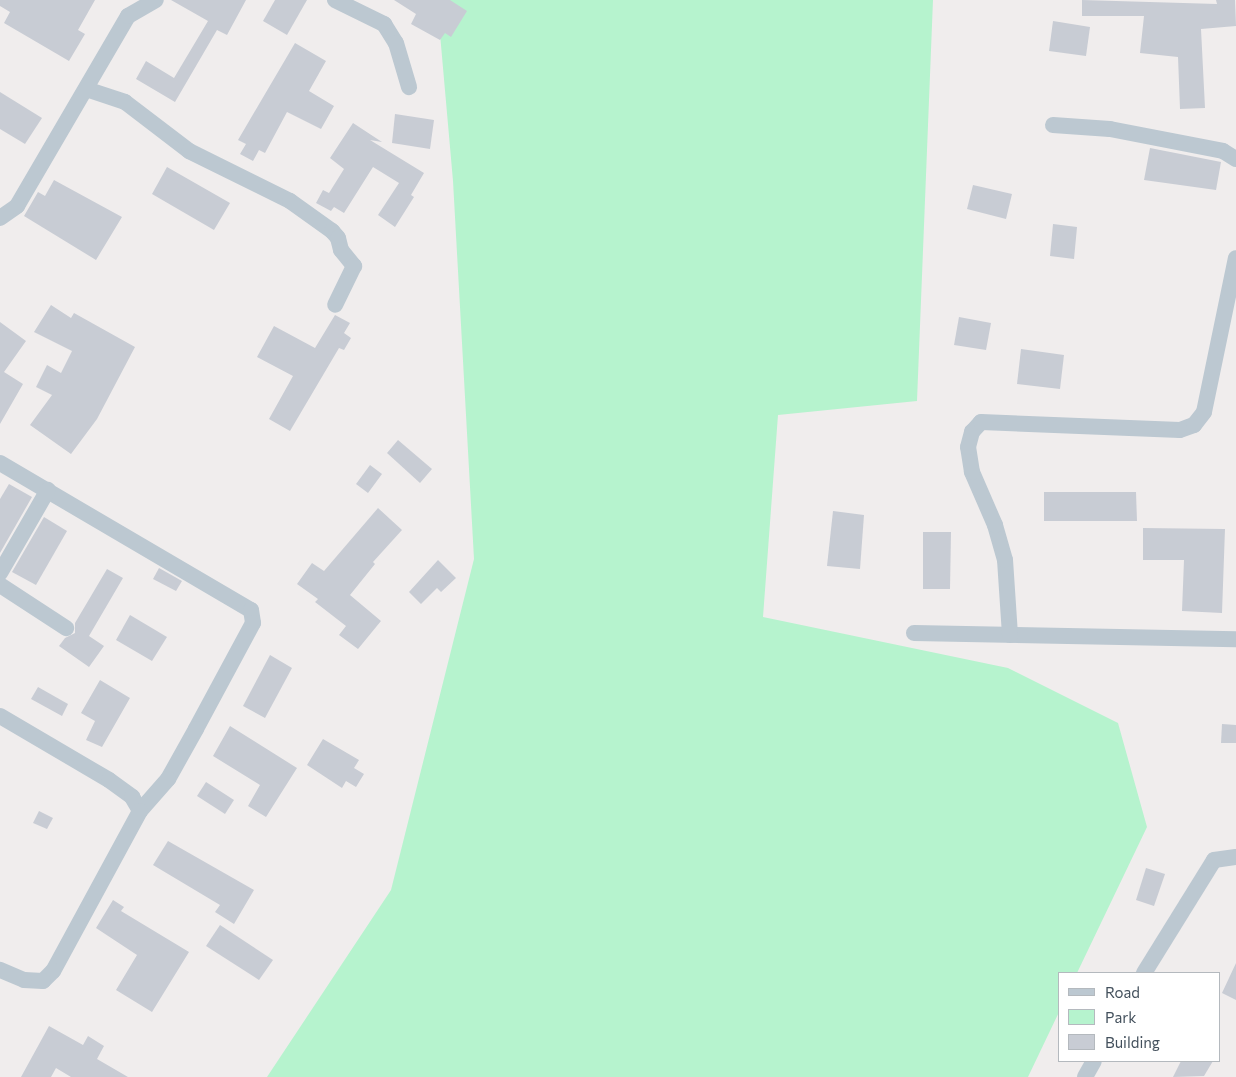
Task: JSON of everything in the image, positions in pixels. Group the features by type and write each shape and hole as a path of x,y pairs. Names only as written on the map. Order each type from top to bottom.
{"street":[{"path":"0,218 17,206 128,16 156,0"},
{"path":"335,0 384,24 396,43 409,88"},
{"path":"86,89 125,102 189,151 290,201 332,231 338,238 341,250 354,266 335,305"},
{"path":"1053,125 1110,129 1223,151 1236,159"},
{"path":"0,203 17,206"},
{"path":"1010,635 1005,560 995,525 972,472 968,447 972,432 981,422 1180,430 1194,425 1204,412 1236,258"},
{"path":"0,464 48,490 251,610 253,623 168,778 140,811 53,971 43,981 24,980 0,970"},
{"path":"0,573 48,490"},
{"path":"0,585 66,628"},
{"path":"914,633 1236,639"},
{"path":"0,716 109,780 132,797 140,811"},
{"path":"1145,972 1214,860 1236,857"},
{"path":"1085,1077 1093,1062"}],"green space":[{"path":"437,0 933,0 917,401 778,415 763,617 1008,668 1118,723 1147,827 1077,972 1058,972 1058,1014 1028,1077 267,1077 391,890 474,559 453,181"}],"building":[{"path":"0,0 95,0 78,30 85,34 69,61 4,23 10,12 0,6"},
{"path":"171,0 246,0 227,35 217,30 175,102 136,79 146,61 174,78 208,21"},
{"path":"275,0 307,0 287,35 263,21"},
{"path":"394,0 450,0 467,11 451,37 445,33 440,40 411,24 416,14"},
{"path":"1082,0 1217,4 1216,0 1235,0 1236,26 1201,29 1205,108 1180,109 1178,57 1140,53 1144,16 1082,16"},
{"path":"1053,21 1090,27 1086,56 1049,51"},
{"path":"295,43 326,61 309,91 334,106 321,129 287,112 265,153 259,150 253,161 240,154 246,144 238,140"},
{"path":"0,92 42,118 25,144 0,129"},
{"path":"395,114 434,120 430,149 392,143"},
{"path":"353,123 382,142 370,140 424,173 411,195 414,197 395,227 378,215 399,183 373,167 344,213 334,207 331,211 316,203 323,190 329,193 344,169 330,158"},
{"path":"1150,148 1221,162 1216,190 1144,180"},
{"path":"167,167 230,203 214,230 152,194"},
{"path":"54,180 122,217 96,260 24,216 38,192 45,196"},
{"path":"973,185 1012,194 1006,219 967,209"},
{"path":"1053,224 1077,227 1074,259 1050,256"},
{"path":"51,305 71,318 74,313 135,347 97,419 71,454 30,425 52,395 36,387 47,365 61,373 72,351 34,332"},
{"path":"335,315 350,323 344,333 351,338 344,350 339,348 290,431 269,419 293,376 257,357 274,326 315,348"},
{"path":"959,317 991,323 986,350 954,345"},
{"path":"0,322 26,341 4,372 23,384 0,424"},
{"path":"1021,349 1064,355 1060,389 1017,384"},
{"path":"398,440 432,469 420,483 387,453"},
{"path":"370,465 382,474 368,493 356,484"},
{"path":"9,484 32,497 0,553 0,499"},
{"path":"1044,492 1136,492 1137,521 1044,521"},
{"path":"378,508 402,530 373,562 375,564 350,595 381,621 358,649 339,635 346,626 315,602 318,599 297,584 312,563 324,571"},
{"path":"833,511 864,515 860,569 827,566"},
{"path":"44,517 67,531 36,585 12,572"},
{"path":"1143,528 1225,529 1222,613 1182,611 1184,560 1143,560"},
{"path":"923,532 951,532 950,589 923,589"},
{"path":"438,560 456,578 441,592 437,588 421,604 409,592"},
{"path":"159,568 182,581 176,591 153,579"},
{"path":"107,569 123,578 89,636 104,646 89,667 59,646 65,638 75,633 75,623"},
{"path":"130,615 167,637 152,661 116,640"},
{"path":"270,655 292,668 265,718 243,706"},
{"path":"100,680 130,698 102,747 86,740 95,721 81,713"},
{"path":"38,687 68,704 62,716 31,699"},
{"path":"1222,724 1236,725 1236,743 1221,743"},
{"path":"230,726 297,768 266,817 248,806 260,785 213,756"},
{"path":"323,739 359,760 354,768 364,774 356,787 346,781 342,788 307,765"},
{"path":"206,782 234,800 225,814 197,796"},
{"path":"39,811 53,818 47,829 33,823"},
{"path":"168,841 254,890 234,924 215,912 220,905 153,865"},
{"path":"1146,868 1165,874 1154,906 1136,900"},
{"path":"113,900 124,907 121,911 189,952 152,1012 116,990 137,955 96,928"},
{"path":"220,925 273,960 259,980 206,946"},
{"path":"1236,963 1236,1000 1222,993"},
{"path":"49,1026 83,1045 88,1036 104,1046 97,1059 128,1077 71,1077 56,1068 51,1077 21,1077"},
{"path":"1180,1062 1212,1062 1204,1076 1173,1077"}]}
